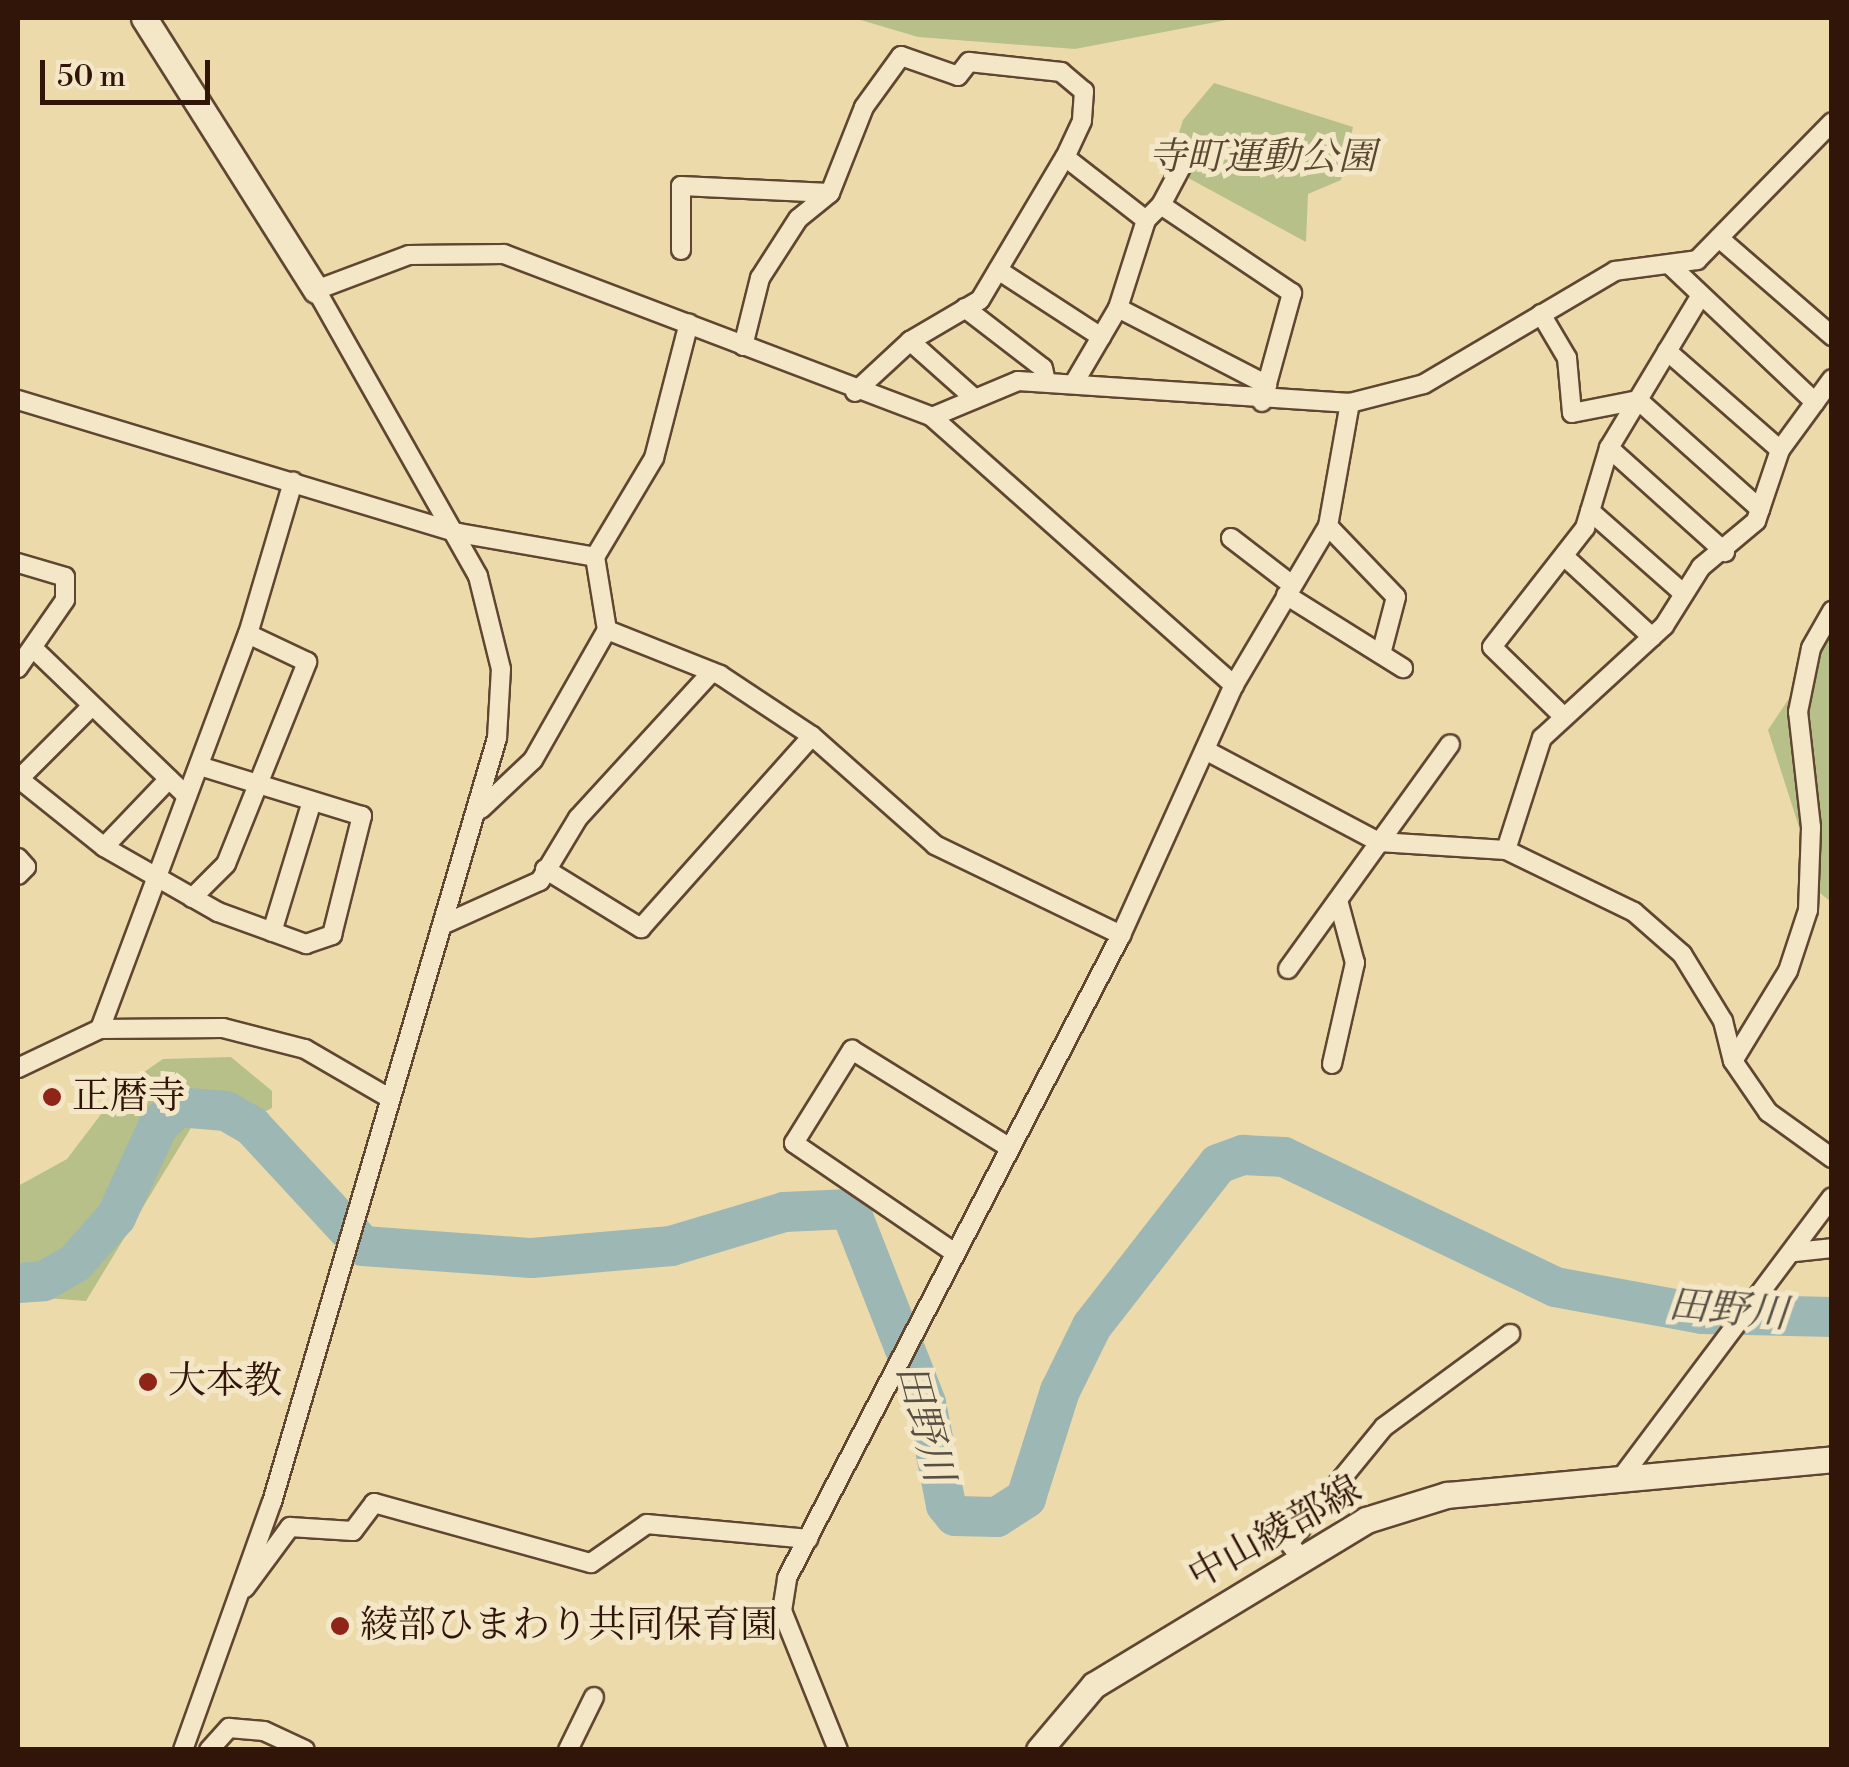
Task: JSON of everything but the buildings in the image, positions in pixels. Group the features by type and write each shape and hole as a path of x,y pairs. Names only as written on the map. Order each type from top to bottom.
{"main road":[{"path":"144,18 316,290"},
{"name":"中山綾部線","path":"1039,1750 1094,1686 1366,1520 1447,1494 1618,1482 1832,1459"}],"street":[{"path":"744,346 760,278 798,219 830,193 864,107 901,56 958,76 968,62 1062,72 1084,91 1082,120 1065,157 998,270 966,308 910,341 855,392"},
{"path":"932,417 1018,381 1350,402 1424,384 1615,270 1672,267 1697,260 1832,122"},
{"path":"1074,383 1118,308 1146,220 1160,205 1187,156"},
{"path":"1065,157 1146,220"},
{"path":"681,250 681,186 830,193"},
{"path":"1160,205 1292,293 1264,394"},
{"path":"1719,238 1832,336"},
{"path":"183,1750 238,1596 480,810 497,738 501,669 458,533 316,290 409,255 504,254 689,323 855,392 932,417 1234,685"},
{"path":"1672,267 1699,298 1816,402"},
{"path":"998,270 1101,337"},
{"path":"1564,718 1492,646 1566,558 1590,512 1609,448 1699,298"},
{"path":"966,308 1043,368 1046,382"},
{"path":"1118,308 1264,394"},
{"path":"1541,314 1567,358 1572,413 1638,400"},
{"path":"480,810 533,760 607,630 595,557 654,458 689,323"},
{"path":"910,341 975,399"},
{"path":"1667,351 1780,450"},
{"path":"1506,850 1542,738 1652,637 1701,566 1725,552 1760,510 1780,450 1832,380"},
{"path":"18,400 458,533 595,557"},
{"path":"1638,400 1760,510"},
{"path":"838,1750 782,1610 787,1578 1121,935 1234,685 1328,526 1350,402"},
{"path":"1609,448 1725,552"},
{"path":"100,1029 248,634 294,482"},
{"path":"1590,512 1684,594"},
{"path":"1328,526 1396,597 1381,654"},
{"path":"1231,538 1288,589 1402,668"},
{"path":"1566,558 1652,637"},
{"path":"18,563 65,577 65,600 18,668"},
{"path":"1733,1061 1788,971 1808,910 1811,826 1798,712 1811,648 1832,612"},
{"path":"607,630 712,672 812,736 935,846 1121,935"},
{"path":"192,898 226,864 308,662 248,634"},
{"path":"34,649 188,796"},
{"path":"442,925 540,881 578,818 712,672"},
{"path":"92,706 18,778 104,847 192,898 306,944 332,935 362,816 199,766"},
{"path":"545,870 640,928 812,736"},
{"path":"1288,969 1450,744"},
{"path":"1206,750 1380,842 1506,850 1634,912 1682,954 1724,1021 1733,1061 1768,1112 1832,1158"},
{"path":"104,847 169,779"},
{"path":"272,932 312,801"},
{"path":"18,858 26,867 18,875"},
{"path":"1332,1064 1355,964 1338,900"},
{"path":"18,1068 100,1029 222,1028 305,1049 390,1099"},
{"path":"955,1253 794,1143 852,1050 1010,1148"},
{"path":"1618,1482 1832,1198"},
{"path":"1795,1252 1832,1248"},
{"path":"1300,1557 1290,1543 1384,1428 1510,1334"},
{"path":"238,1596 290,1527 353,1531 374,1502 591,1564 647,1524 808,1538"},
{"path":"568,1750 594,1697"},
{"path":"209,1750 229,1728 264,1731 305,1750"}],"green space":[{"path":"854,18 1237,18 1075,49 918,37"},
{"name":"寺町運動公園","path":"1214,83 1353,127 1341,180 1308,194 1306,242 1168,167 1183,120"},
{"path":"1831,635 1831,902 1820,893 1768,730"},
{"path":"231,1057 272,1091 272,1108 257,1116 211,1095 86,1301 18,1296 18,1186 67,1159 121,1088 163,1059"}],"waterway":[{"name":"田野川","path":"18,1283 44,1281 75,1263 116,1217 158,1126 178,1107 226,1111 252,1126 363,1246 532,1258 671,1246 784,1212 850,1209 926,1403 946,1505 955,1516 997,1517 1026,1498 1060,1391 1092,1326 1218,1164 1243,1155 1284,1157 1555,1287 1702,1314 1832,1317"}],"place":[{"name":"正暦寺","path":"52,1097"},
{"name":"大本教","path":"148,1382"},
{"name":"綾部ひまわり共同保育園","path":"340,1626"}]}
